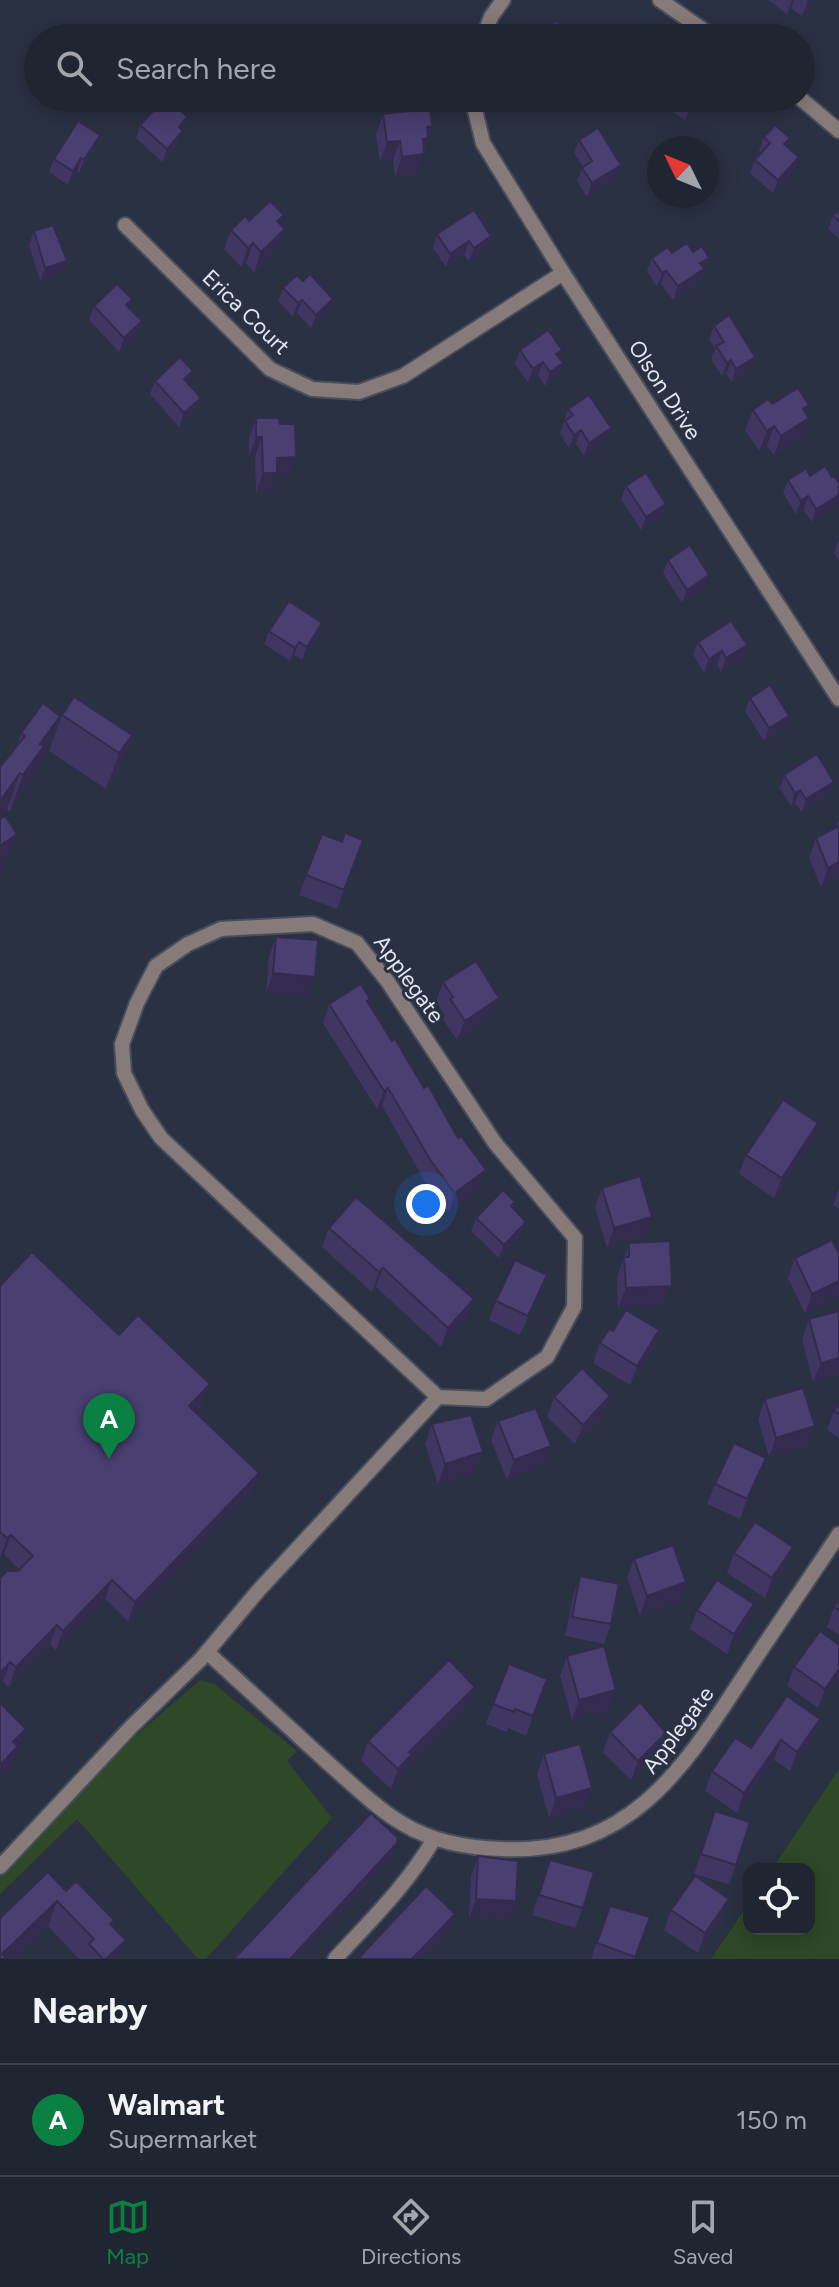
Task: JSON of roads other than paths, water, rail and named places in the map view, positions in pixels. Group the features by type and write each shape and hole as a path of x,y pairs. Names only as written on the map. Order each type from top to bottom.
{"street":[{"path":"488,24 503,0"},
{"path":"660,0 695,24"},
{"path":"815,111 839,131"},
{"name":"Olson Drive","path":"475,112 483,143 563,273 839,699"},
{"name":"Erica Court","path":"125,225 270,369 312,389 359,392 403,376 563,273"},
{"name":"Applegate","path":"313,924 357,943 388,982 495,1143 575,1238 574,1307 547,1357 486,1399 438,1397 161,1138 142,1110 124,1073 122,1044 137,1003 156,966 188,944 221,929 313,924"},
{"path":"0,1867 131,1727 207,1652 258,1591 438,1397"},
{"name":"Applegate","path":"207,1652 373,1802 403,1824 434,1839 488,1849 546,1846 594,1833 639,1808 664,1787 701,1742 839,1534"},
{"path":"335,1959 391,1899 434,1839"}],"place":[{"name":"Walmart","path":"109,1459"}]}
